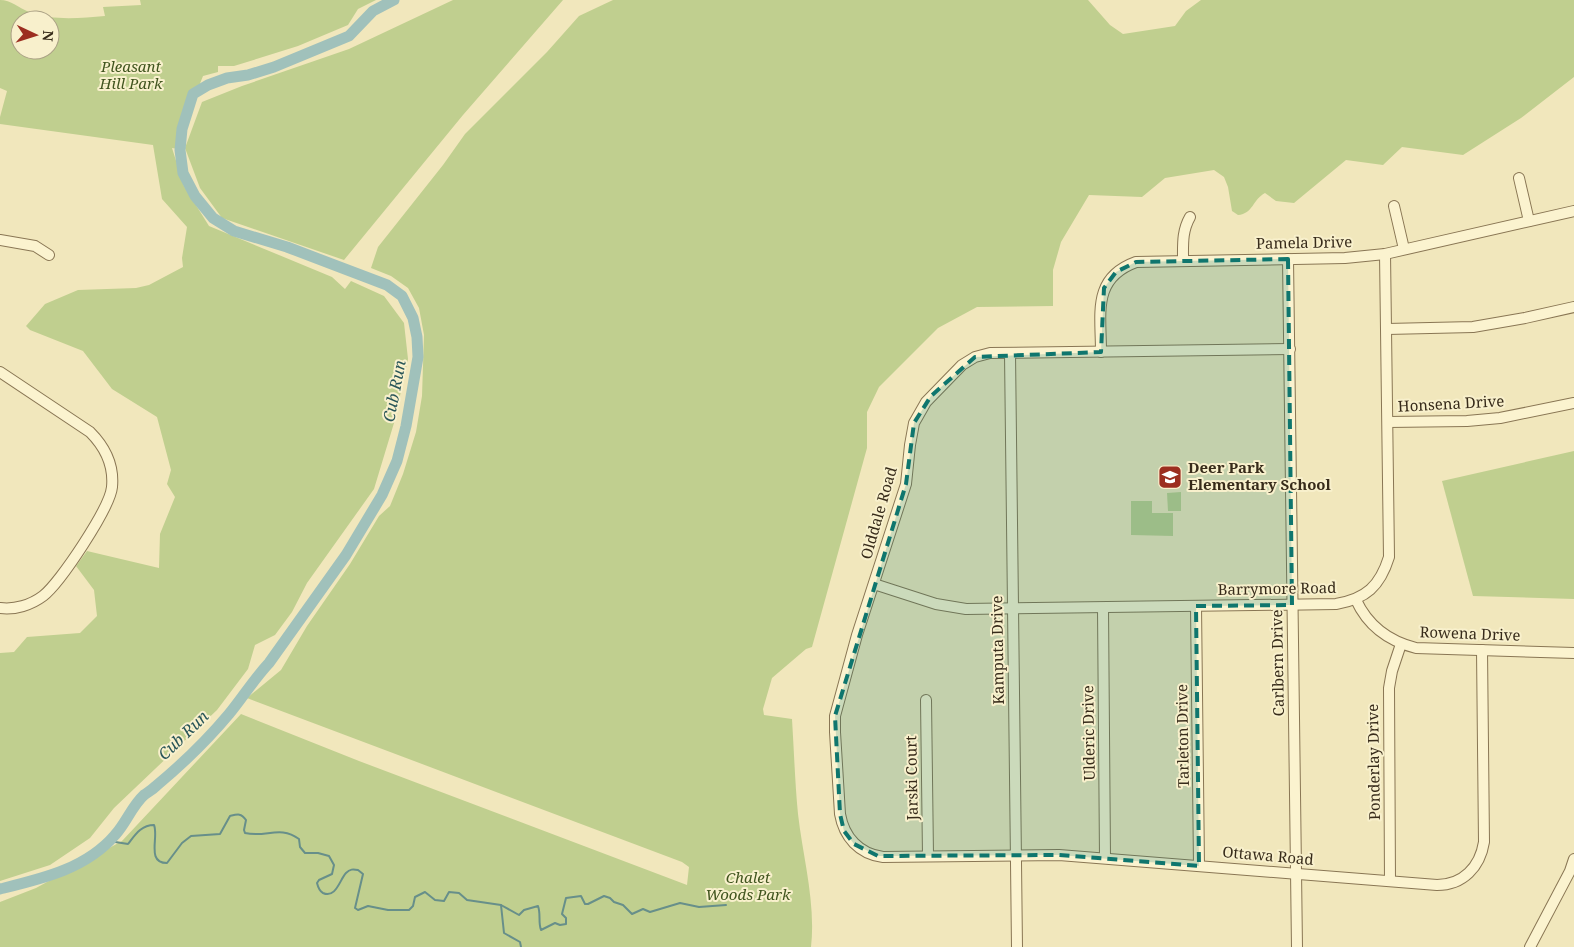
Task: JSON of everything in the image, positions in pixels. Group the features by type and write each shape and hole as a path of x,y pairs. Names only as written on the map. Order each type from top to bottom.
{"street":[{"path":"1520,178 1529,221"},
{"path":"1394,206 1404,249"},
{"name":"Pamela Drive","path":"1101,352 1101,298 1104,288 1111,277 1126,266 1136,262 1345,258 1385,254 1574,211"},
{"path":"1183,260 1184,227 1190,217"},
{"path":"0,240 35,246 49,255"},
{"name":"Barrymore Road","path":"874,584 948,608 966,609 1336,604 1356,600 1378,582 1385,570 1389,557 1385,254"},
{"name":"Carlbern Drive","path":"1288,259 1297,947"},
{"path":"1387,329 1473,327 1574,307"},
{"name":"Olddale Road","path":"844,830 840,814 834,732 835,716 857,635 906,484 911,436 920,410 931,396 968,361 985,354 1290,349"},
{"name":"Kamputa Drive","path":"1010,353 1017,947"},
{"path":"0,372 94,436 110,463 112,486 104,512 54,585 42,596 28,604 12,608 0,608"},
{"name":"Honsena Drive","path":"1388,422 1467,421 1500,418 1574,403"},
{"name":"Rowena Drive","path":"1356,600 1370,622 1383,634 1401,644 1421,648 1574,652"},
{"name":"Tarleton Drive","path":"1196,606 1199,866"},
{"name":"Ulderic Drive","path":"1103,608 1105,858"},
{"name":"Ponderlay Drive","path":"1390,881 1389,688 1392,670 1401,644"},
{"name":"Ottawa Road","path":"844,830 854,844 868,853 883,856 1059,855 1437,885 1450,884 1468,874 1480,857 1484,842 1482,650"},
{"name":"Jarski Court","path":"926,700 928,856"},
{"path":"1530,947 1570,871 1574,859"}],"highlighted area":[{"path":"1288,259 1292,605 1196,606 1199,866 1059,855 878,856 854,844 844,831 840,814 835,716 906,484 914,423 931,396 975,357 1101,352 1104,288 1116,272 1136,262"}],"green space":[{"name":"Pleasant Hill Park","path":"0,0 8,1 25,10 10,10 10,60 60,60 60,18 105,16 103,7 141,5 140,0 376,0 358,9 348,25 298,46 234,66 218,66 218,72 203,76 177,141 178,149 172,148 184,186 209,226 332,277 345,289 351,281 384,296 404,323 408,359 394,423 374,489 307,583 292,612 275,635 255,645 248,669 217,710 114,808 90,838 50,865 0,881 0,653 14,652 27,637 80,633 97,616 94,590 76,566 87,551 159,568 160,534 175,497 167,484 171,470 157,417 112,389 83,351 30,330 26,326 45,304 78,290 136,288 149,285 183,267 182,258 187,227 162,199 153,145 0,124 7,91 0,88"},
{"path":"453,0 563,0 463,115 344,260 222,218 200,188 185,148 202,102 349,49"},
{"name":"Chalet Woods Park","path":"613,0 1088,0 1110,25 1123,34 1175,26 1186,11 1201,0 1574,0 1574,77 1521,118 1463,155 1402,147 1383,165 1346,160 1294,203 1276,201 1265,193 1247,212 1238,215 1232,211 1228,187 1224,177 1214,170 1165,178 1142,197 1089,195 1061,242 1053,270 1053,306 977,307 938,328 879,387 867,412 867,448 812,647 806,649 772,678 763,709 764,715 792,719 798,814 812,914 811,947 0,947 0,902 36,888 122,841 241,714 359,761 687,885 689,867 682,862 247,698 281,670 307,626 350,564 379,516 390,506 403,474 416,432 422,396 424,335 419,308 408,288 391,276 371,268 378,247 465,134 547,52 579,16"},
{"path":"1574,451 1574,599 1473,596 1442,481"},
{"path":"1181,492 1181,511 1168,511 1167,493"},
{"path":"1131,501 1152,501 1152,513 1173,513 1173,536 1131,535"}],"waterway":[{"name":"Cub Run","path":"0,889 47,876 77,864 103,847 115,835 140,799 213,733 234,708 269,663 346,555 382,495 397,461 406,426 418,357 417,337 413,318 402,296 387,285 287,247 234,231 213,218 195,196 183,173 180,150 182,129 193,94 208,85 227,78 248,75 274,67 349,36 373,11 394,0"},
{"path":"109,841 128,844 142,829 149,825 154,825 155,854 157,859 167,863 182,843 191,836 220,834 230,816 243,816 246,820 245,833 286,833 299,839 300,847 305,853 318,853 329,856 334,865 332,874 319,880 317,883 323,893 327,894 334,891 350,870 358,870 363,874 355,908 358,910 368,906 388,910 409,910 413,906 415,897 425,892 435,900 444,901 449,892 459,893 467,900 501,905 504,933 520,942 521,947"},
{"path":"501,905 519,915 524,910 538,906 541,930 555,923 560,925 566,924 566,918 562,914 566,898 581,896 585,904 588,904 604,896 623,905 632,914 643,909 650,912 680,903 699,907 726,905"}],"place":[{"name":"Deer Park Elementary School","path":"1170,477"}]}
